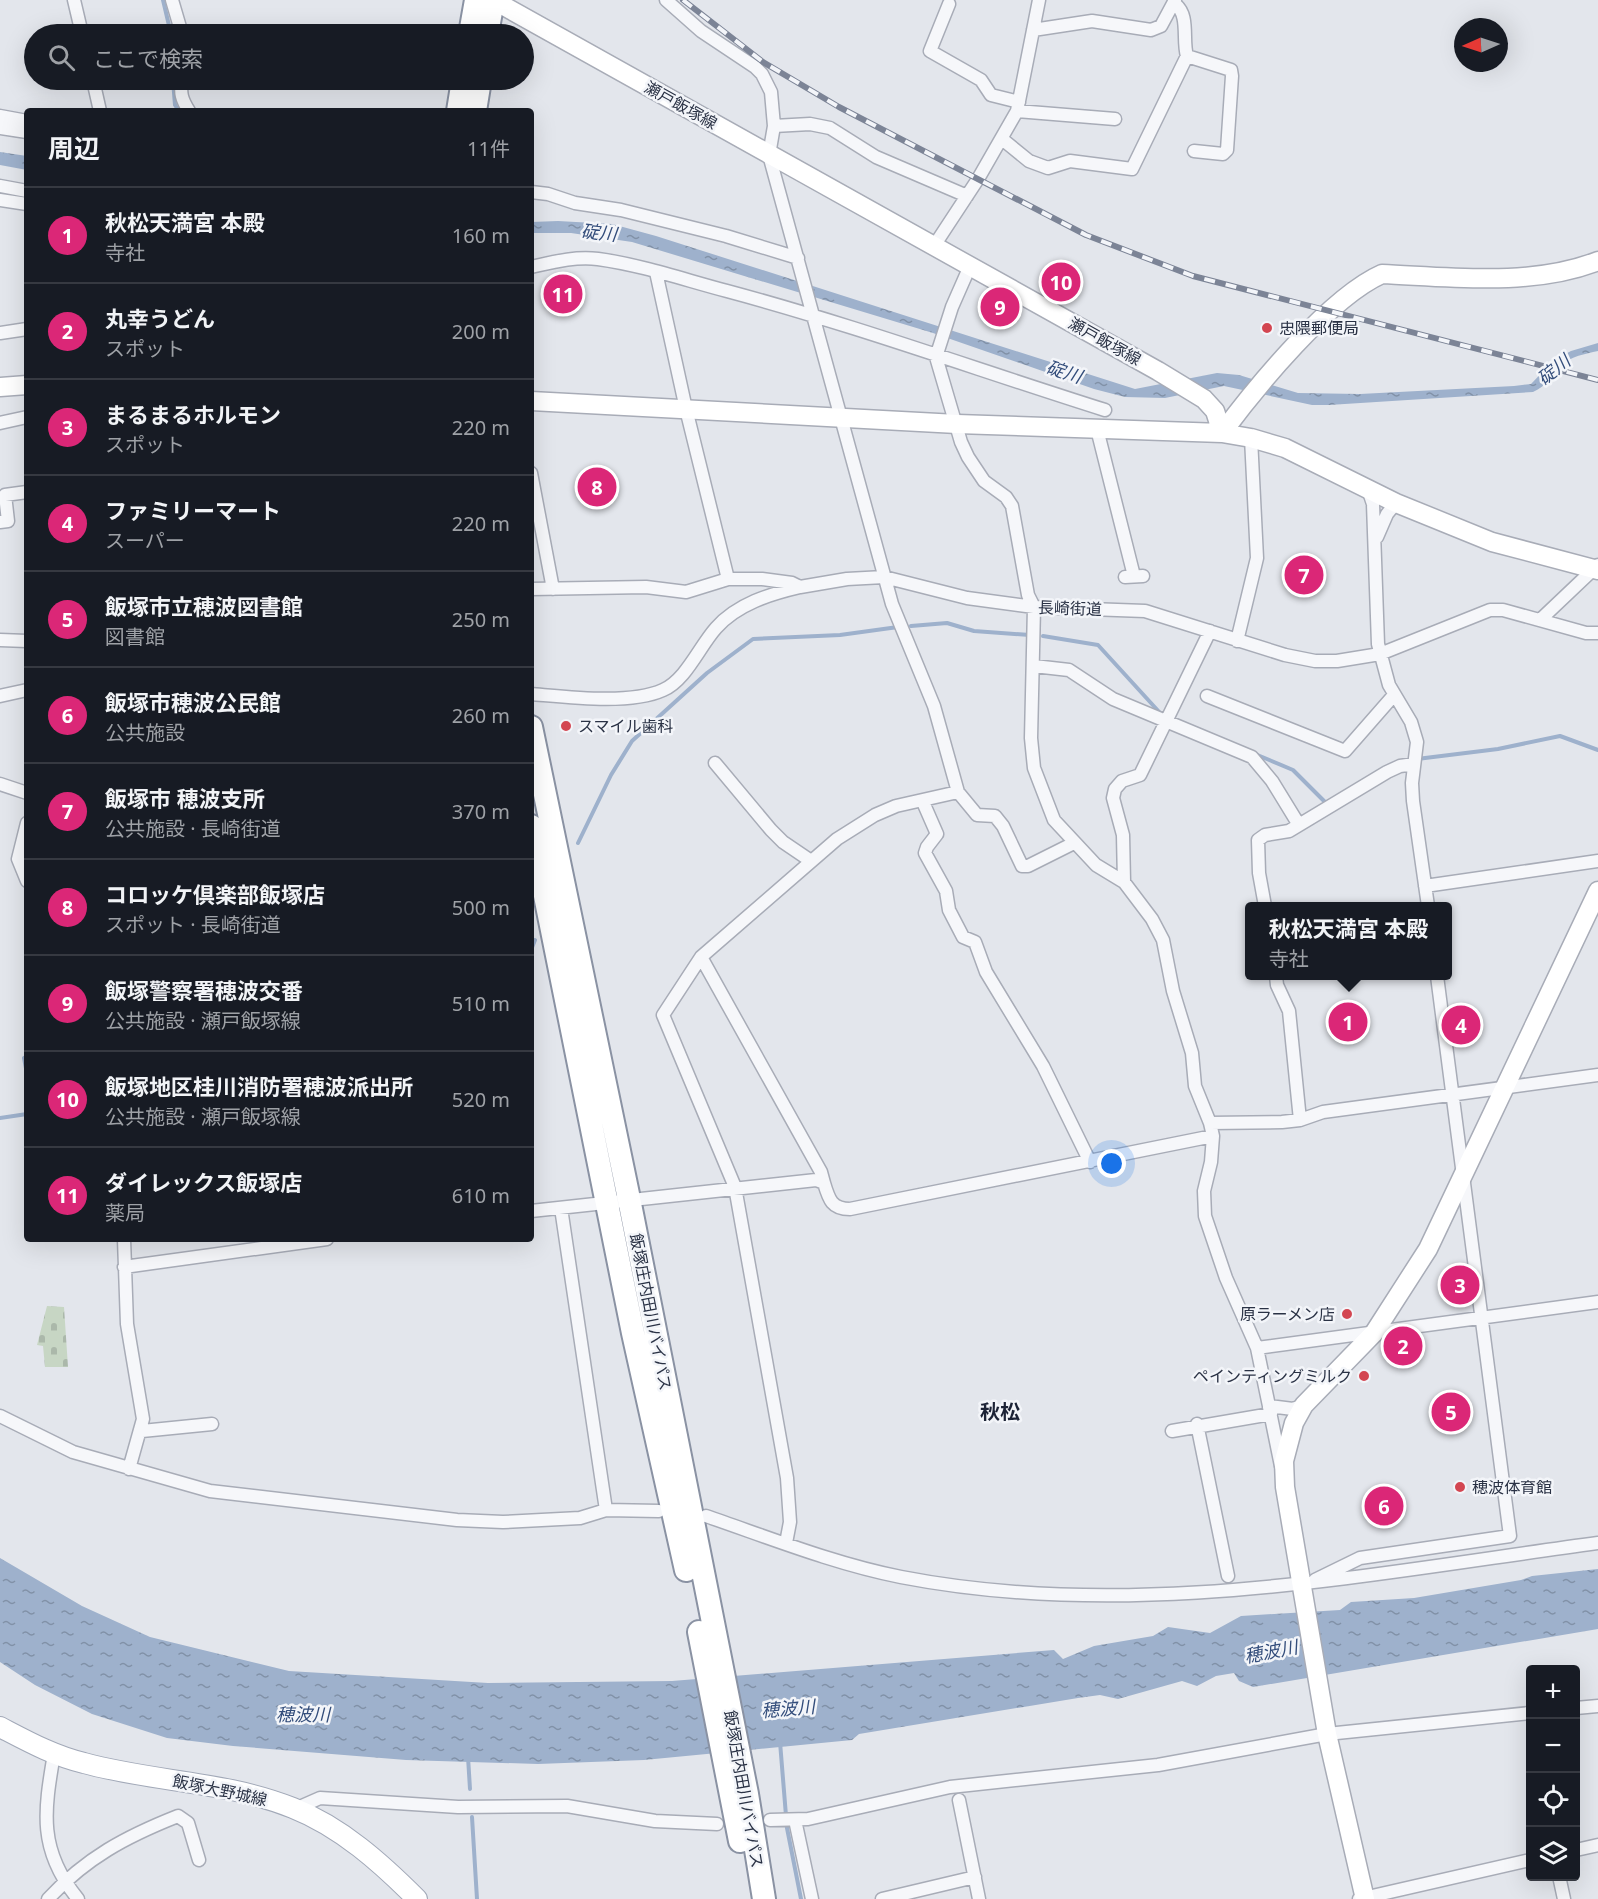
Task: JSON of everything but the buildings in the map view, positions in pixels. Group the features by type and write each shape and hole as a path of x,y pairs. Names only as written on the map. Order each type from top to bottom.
{"highway":[{"path":"477,24 486,10"},
{"path":"458,108 461,90"},
{"path":"475,108 478,90"},
{"name":"飯塚庄内田川バイパス","path":"534,743 619,1200 739,1796 764,1899"},
{"name":"飯塚庄内田川バイパス","path":"534,839 619,1200"},
{"path":"739,1796 775,1899"},
{"name":"飯塚庄内田川バイパス","path":"739,1796 751,1899"}],"main road":[{"name":"飯塚大野城線","path":"0,1727 54,1754 103,1768 219,1787 295,1809 339,1833 383,1864 417,1899"}],"street":[{"path":"74,0 80,24"},
{"path":"172,0 179,24"},
{"path":"666,0 701,31 762,74 771,92 774,126 769,155 813,312 838,416 892,604 934,706 958,792 978,815 995,816 1004,826 1022,866 1028,866 1074,843"},
{"path":"934,246 1002,139 1018,106 1039,0"},
{"path":"1002,139 1029,161 1048,168 1070,161 1132,169 1187,56 1183,16 1181,8 1175,2 1161,26 1151,30 1092,21 1033,30"},
{"path":"949,4 930,44 930,51 981,80 991,95 1018,106 1115,119"},
{"name":"瀬戸飯塚線","path":"486,10 513,24"},
{"name":"瀬戸飯塚線","path":"534,35 769,155 1158,371 1204,399 1215,411 1222,433"},
{"path":"1187,56 1225,66 1231,70 1232,76 1227,150 1223,154 1194,151"},
{"path":"95,90 99,108"},
{"path":"180,90 182,100 187,108"},
{"path":"0,116 24,120"},
{"path":"774,126 810,124 830,128 876,157 966,196"},
{"path":"0,128 24,132"},
{"path":"0,186 24,190"},
{"path":"534,192 548,194 575,203 621,210 726,236 799,260"},
{"path":"0,200 24,204"},
{"path":"534,266 562,260 598,259 656,272 813,312 1105,410"},
{"path":"1222,433 1245,401 1277,366 1332,310 1366,281 1382,274 1488,279 1545,273 1598,261"},
{"path":"970,266 952,308 937,355 961,442 984,481 1006,497 1012,506 1028,595 1034,607 1031,738 1034,768 1054,820 1104,872 1124,882 1152,919 1163,940 1173,991 1192,1053 1195,1086 1213,1136 1211,1162 1204,1191 1204,1216 1226,1278 1257,1348 1306,1585 1327,1734 1362,1898 1526,1861"},
{"path":"656,272 686,409 728,579"},
{"path":"0,333 24,329"},
{"path":"0,387 24,385"},
{"path":"534,401 957,424 1222,433 1251,438 1285,448 1396,503 1492,542 1596,568"},
{"path":"0,423 24,418"},
{"path":"1097,429 1134,576"},
{"path":"1237,640 1257,558 1251,438"},
{"path":"534,489 553,589"},
{"path":"1368,489 1374,504 1380,654 1394,695 1411,722 1417,742 1413,801 1427,902"},
{"path":"0,522 8,520 5,495 24,492"},
{"path":"1375,541 1387,514 1396,503"},
{"path":"1540,620 1596,568"},
{"name":"長崎街道","path":"534,589 646,587 686,592 728,579 772,580 792,583 800,587 847,579 884,577 967,598 1034,607 1145,611 1237,640 1315,661 1337,661 1380,654 1490,610 1503,610 1587,633 1598,633"},
{"path":"534,694 616,698 652,694 664,690 675,682 716,627 736,611 773,593 800,587"},
{"path":"1124,882 1123,835 1113,798 1115,789 1122,781 1140,775 1210,632"},
{"path":"0,640 24,641"},
{"path":"1034,666 1069,670 1113,699 1252,757 1272,781 1299,825"},
{"path":"0,696 24,691"},
{"path":"1207,696 1345,751 1394,695"},
{"path":"715,763 771,830 783,842 811,861"},
{"path":"1265,902 1259,873 1258,840 1265,835 1289,831 1387,772 1400,766 1414,764"},
{"path":"0,784 24,792"},
{"path":"786,1543 790,1522 787,1478 735,1187 663,1015 700,957 837,839 874,815 896,806 923,802 948,792 958,792"},
{"path":"923,802 937,834 925,853 946,891 949,910 963,937 975,942 986,972 1042,1066 1090,1162"},
{"path":"24,835 18,859 24,874"},
{"path":"1425,885 1598,861"},
{"path":"1285,1487 1284,1461 1289,1437 1304,1405 1374,1333 1428,1249 1598,891"},
{"path":"700,957 821,1172 831,1203 836,1207 850,1209 1213,1136"},
{"path":"1276,980 1289,1011 1300,1120"},
{"path":"1306,1585 1337,1567 1360,1558 1510,1536 1438,980"},
{"path":"1210,1123 1300,1120 1323,1112 1598,1075"},
{"path":"534,1211 735,1187 816,1180 824,1183"},
{"path":"561,1208 606,1510"},
{"path":"124,1242 127,1324 142,1406 142,1431 129,1469"},
{"path":"124,1267 305,1242"},
{"path":"1257,1348 1598,1302"},
{"path":"1172,1431 1304,1405"},
{"path":"0,1416 73,1452 210,1491 457,1520 503,1522 580,1518 606,1510 659,1511"},
{"path":"142,1431 212,1424"},
{"path":"1197,1425 1228,1576"},
{"path":"706,1516 786,1543 901,1576 1026,1593 1147,1596 1306,1585 1598,1544"},
{"path":"1580,1708 1598,1706"},
{"path":"812,1899 784,1820 950,1787 1158,1765 1327,1734 1526,1713"},
{"path":"54,1754 45,1818 51,1852 64,1881 78,1899"},
{"path":"295,1809 320,1798 458,1807 567,1806 655,1821 717,1824"},
{"path":"959,1800 980,1899"},
{"path":"48,1899 64,1881 101,1852 141,1830 178,1816 188,1823 199,1860"},
{"path":"1580,1849 1598,1845"},
{"path":"882,1899 975,1877"},
{"path":"1560,1881 1564,1899"}],"green space":[{"path":"47,1306 64,1307 68,1367 45,1367 43,1346 37,1345"}],"water":[{"path":"0,152 24,156 24,169 0,165"},
{"name":"碇川","path":"534,222 612,224 656,236 1135,389 1217,373 1239,375 1298,393 1360,394 1514,386 1531,384 1554,360 1571,351 1598,343 1598,351 1570,359 1538,390 1533,392 1329,405 1312,405 1224,386 1165,398 1125,397 1094,389 933,333 632,242 571,233 534,233"},
{"name":"穂波川","path":"0,1558 82,1606 150,1637 289,1671 488,1683 672,1681 1054,1650 1063,1659 1094,1646 1153,1636 1168,1627 1210,1633 1241,1616 1340,1610 1351,1602 1414,1598 1521,1580 1532,1576 1598,1569 1598,1629 1253,1687 1239,1681 1234,1673 1216,1676 1197,1686 1182,1681 1118,1699 1100,1695 1078,1698 859,1734 852,1740 644,1760 538,1764 406,1760 233,1746 167,1738 92,1714 35,1685 0,1662"}],"waterway":[{"path":"163,0 169,24"},
{"path":"174,90 177,108"},
{"path":"911,626 947,623 974,631 1030,635"},
{"path":"578,843 611,775 632,741 707,673 753,639 840,635 898,627"},
{"path":"1043,636 1098,645 1161,714"},
{"path":"1417,759 1498,749 1560,736 1598,750"},
{"path":"1255,754 1293,770 1326,803 1329,801"},
{"path":"0,1118 24,1114"},
{"path":"780,1742 787,1828 801,1899"},
{"path":"468,1757 470,1789"},
{"path":"472,1817 477,1899"}],"railway":[{"path":"683,0 763,62 839,107 1086,235 1193,276 1598,380"}],"place":[{"name":"飯塚地区桂川消防署穂波派出所","path":"1061,282"},
{"name":"ダイレックス飯塚店","path":"563,294"},
{"name":"飯塚警察署穂波交番","path":"1000,307"},
{"name":"忠隈郵便局","path":"1267,328"},
{"name":"コロッケ倶楽部飯塚店","path":"597,487"},
{"name":"飯塚市 穂波支所","path":"1304,575"},
{"name":"スマイル歯科","path":"566,726"},
{"name":"秋松天満宮 本殿","path":"1348,1022"},
{"name":"ファミリーマート","path":"1461,1025"},
{"name":"まるまるホルモン","path":"1460,1285"},
{"name":"原ラーメン店","path":"1347,1314"},
{"name":"丸幸うどん","path":"1403,1346"},
{"name":"ペインティングミルク","path":"1364,1376"},
{"name":"飯塚市立穂波図書館","path":"1451,1412"},
{"name":"穂波体育館","path":"1460,1487"},
{"name":"飯塚市穂波公民館","path":"1384,1506"}],"district":[{"name":"秋松","path":"1000,1412"}]}
